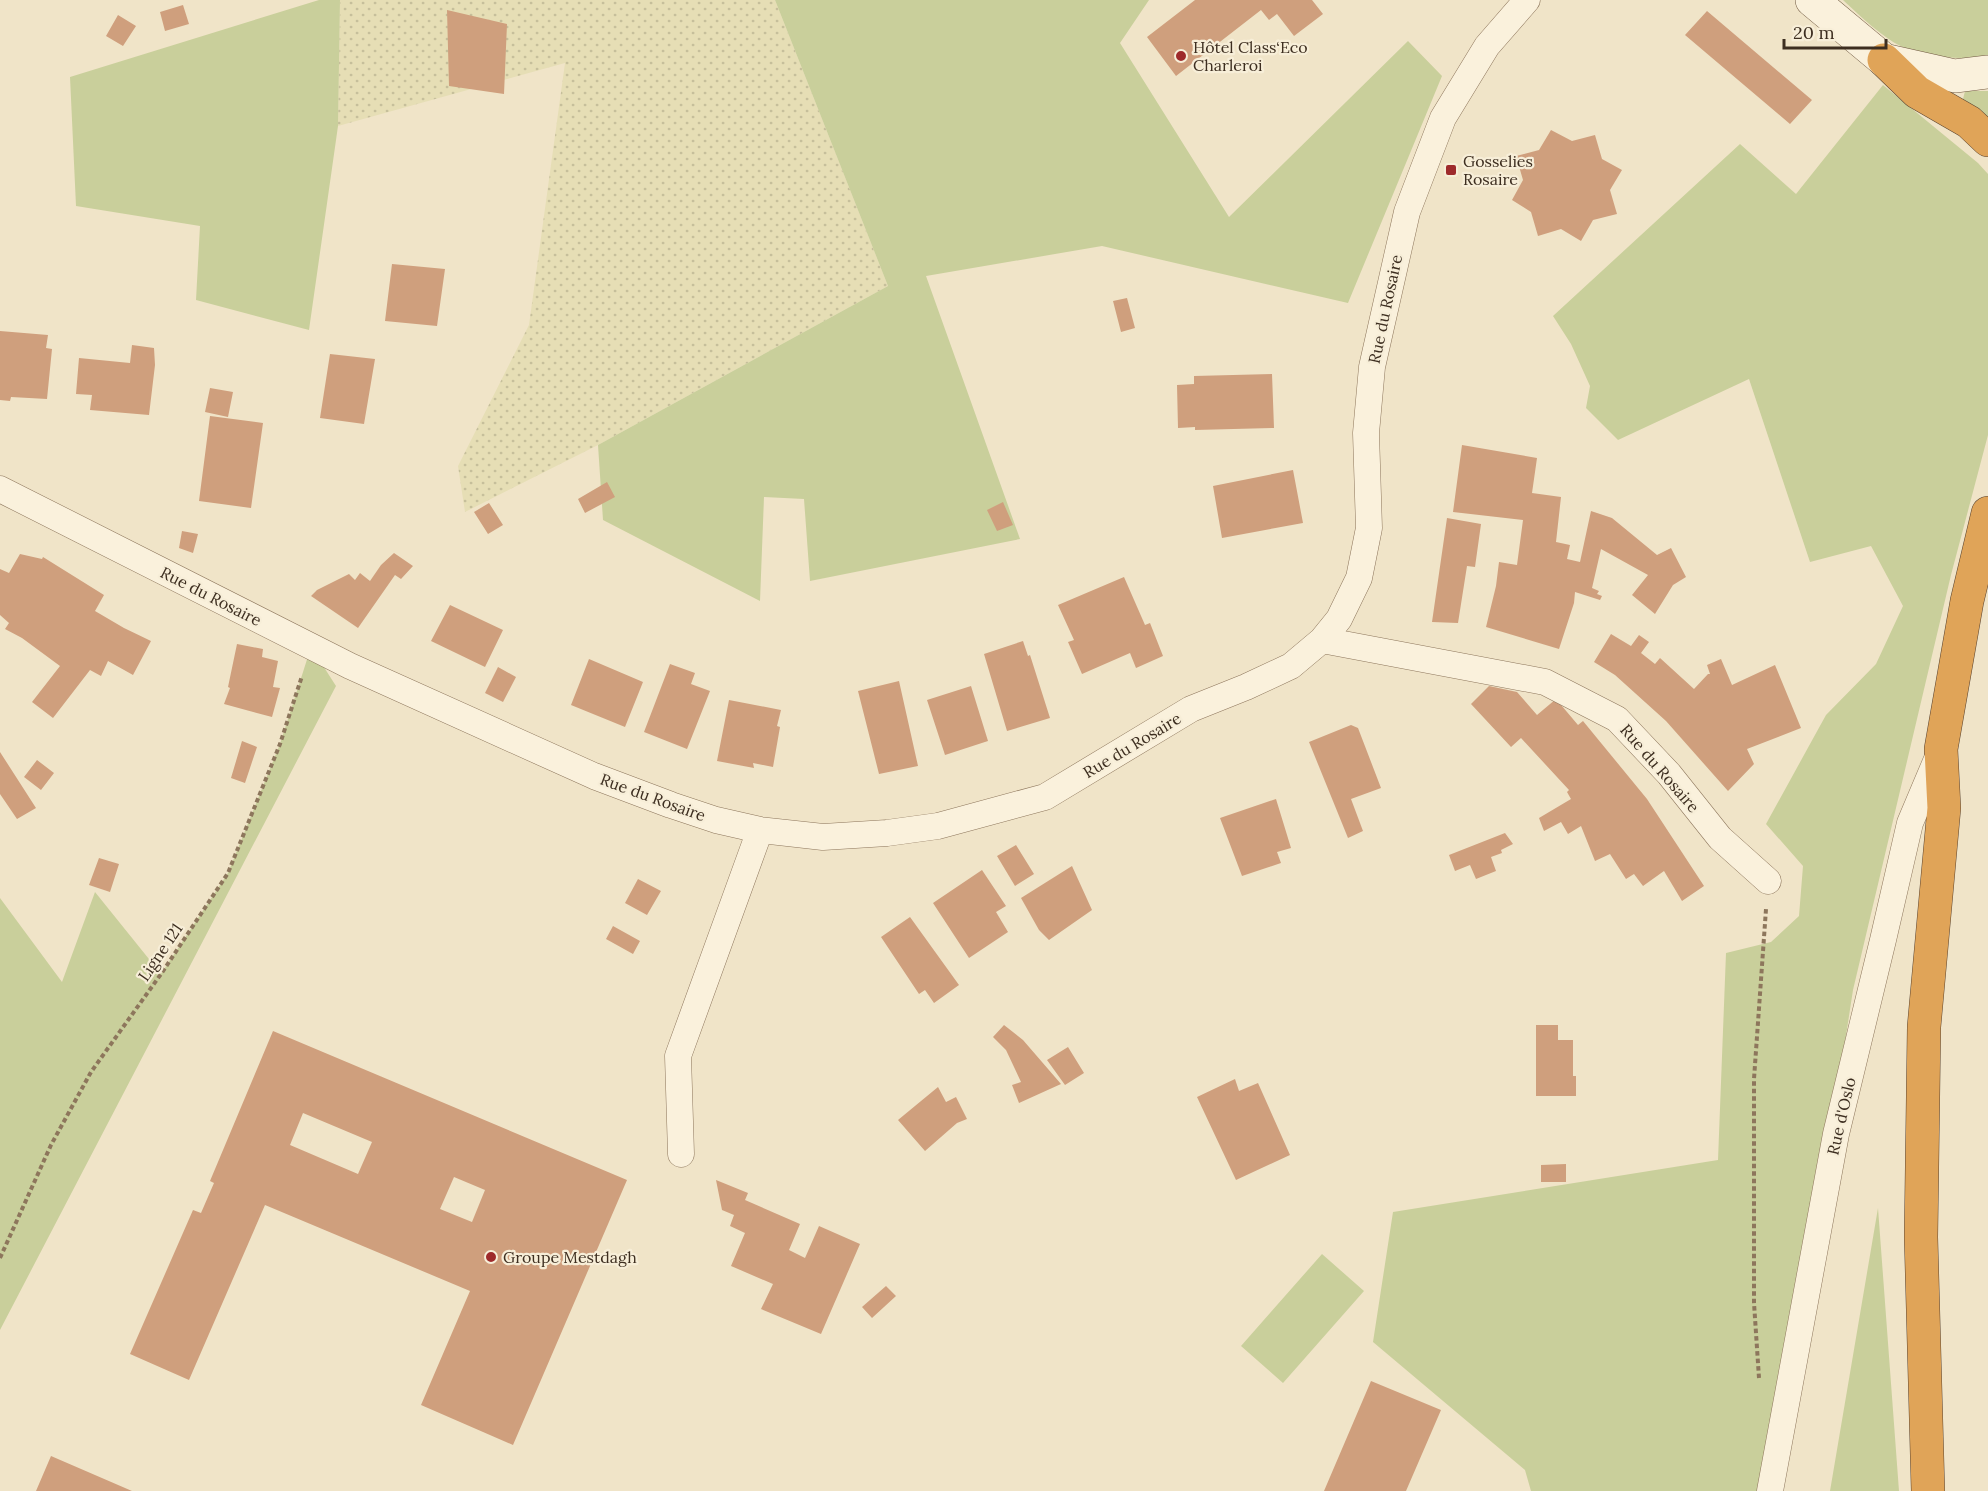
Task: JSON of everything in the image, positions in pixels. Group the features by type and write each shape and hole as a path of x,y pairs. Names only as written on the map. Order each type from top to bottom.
{"highway":[{"path":"1884,60 1917,92 1969,122 1988,140"},
{"path":"1928,1491 1921,1237 1924,1027 1944,808 1941,749 1967,601 1988,513"}],"main road":[{"path":"1812,0 1884,60 1955,76 1988,72"}],"street":[{"name":"Rue du Rosaire","path":"0,489 350,666 594,776 716,820 760,830 823,837 887,833 938,826 1045,797 1191,709 1291,666 1322,640 1339,619 1359,578 1369,528 1366,433 1372,367 1407,213 1443,118 1487,45 1527,0"},
{"name":"Rue du Rosaire","path":"1322,640 1545,681 1617,719 1669,774 1720,838 1768,881"},
{"name":"Rue d'Oslo","path":"1770,1491 1836,1134 1910,823 1941,749"},
{"path":"681,1154 678,1056 760,830"}],"path":[{"name":"Ligne 121","path":"0,1258 51,1145 91,1072 161,974 228,873 280,744 311,646"},
{"path":"1759,1385 1754,1303 1754,1079 1768,881"}],"shaded area":[{"path":"340,0 775,0 888,286 598,445 465,512 458,466 529,325 565,63 338,126"}],"green space":[{"path":"319,0 340,0 338,126 309,330 196,300 200,226 76,206 70,77"},
{"path":"775,0 1149,0 1120,43 1229,217 1408,41 1442,76 1348,303 1102,246 926,276 1020,539 810,581 804,499 764,497 760,601 603,520 598,445 888,286"},
{"path":"1843,0 1988,0 1988,56 1946,57 1905,48 1864,20"},
{"path":"1883,85 1978,163 1988,174 1988,435 1951,575 1853,990 1776,1491 1531,1491 1525,1470 1373,1342 1393,1212 1718,1160 1726,953 1771,942 1799,916 1803,866 1766,824 1826,715 1876,664 1903,606 1871,546 1810,562 1749,379 1618,440 1586,408 1590,386 1571,344 1553,316 1740,144 1796,194"},
{"path":"1965,91 1988,91 1988,120 1963,99"},
{"path":"311,647 336,686 0,1330 0,898 62,982 95,892 161,974 228,873 280,744"},
{"path":"1878,1208 1899,1491 1830,1491"},
{"path":"1322,1254 1364,1291 1283,1383 1241,1346"}],"building":[{"name":"Hôtel Class‘Eco Charleroi","path":"1195,0 1312,0 1323,14 1294,36 1277,14 1269,20 1261,10 1176,76 1147,37"},
{"path":"183,5 189,24 165,31 160,12"},
{"path":"447,10 507,24 504,94 449,86"},
{"path":"1707,11 1812,100 1790,124 1685,35"},
{"path":"118,15 136,26 123,46 106,36"},
{"path":"1551,130 1572,141 1595,135 1602,159 1622,170 1610,190 1617,214 1593,220 1581,241 1561,229 1538,236 1531,212 1512,200 1523,180 1516,156 1539,150"},
{"path":"392,264 445,269 437,326 385,321"},
{"path":"1127,298 1135,328 1121,332 1113,301"},
{"path":"0,331 48,335 46,348 52,349 47,399 11,397 10,401 0,400"},
{"path":"132,345 154,348 155,365 149,415 90,410 92,395 76,394 79,358 130,363"},
{"path":"330,354 375,359 364,424 320,418"},
{"path":"1272,374 1274,428 1195,430 1195,427 1178,428 1177,385 1194,384 1194,376"},
{"path":"210,388 233,392 228,417 205,412"},
{"path":"210,416 263,423 251,508 199,501"},
{"path":"1462,445 1537,458 1532,493 1561,497 1556,542 1570,545 1567,559 1580,562 1591,511 1612,518 1657,555 1671,548 1686,577 1673,585 1655,614 1632,595 1648,575 1601,549 1592,588 1599,591 1597,594 1602,596 1600,600 1575,592 1574,603 1559,649 1486,627 1499,562 1517,565 1523,520 1453,512"},
{"path":"1293,470 1303,523 1222,538 1213,486"},
{"path":"607,482 615,497 585,513 578,499"},
{"path":"1003,502 1013,525 997,531 987,510"},
{"path":"489,503 503,525 488,534 474,512"},
{"path":"1447,518 1481,524 1475,567 1467,566 1458,623 1432,622"},
{"path":"182,531 198,534 193,553 179,548"},
{"path":"394,553 413,566 401,579 395,575 358,628 311,596 317,590 349,574 355,580 360,573 370,581 381,565"},
{"path":"20,554 42,559 43,557 104,595 95,611 151,641 133,675 108,661 101,676 90,670 53,718 32,702 60,666 22,638 5,629 9,623 0,615 0,569 9,573"},
{"path":"1124,577 1145,625 1150,623 1163,656 1136,668 1130,653 1082,674 1068,642 1074,640 1058,605"},
{"path":"450,605 503,630 485,667 431,641"},
{"path":"1611,634 1631,646 1639,635 1649,642 1641,653 1655,664 1660,658 1694,689 1710,674 1707,665 1721,659 1732,685 1775,665 1801,728 1747,749 1754,764 1728,791 1666,721 1615,675 1594,662"},
{"path":"1023,641 1028,656 1030,655 1050,718 1007,731 984,654"},
{"path":"237,644 263,649 262,657 278,661 273,687 280,688 272,717 224,704 230,688 228,687"},
{"path":"589,659 643,682 625,727 571,705"},
{"path":"670,664 695,673 691,684 710,691 687,749 644,732"},
{"path":"498,667 516,677 503,702 485,693"},
{"path":"899,681 918,766 879,774 858,691"},
{"path":"971,686 988,741 945,755 927,700"},
{"path":"1489,686 1517,692 1537,715 1556,699 1578,725 1583,721 1647,799 1704,886 1682,901 1664,871 1643,886 1634,874 1626,879 1610,854 1595,861 1581,826 1568,834 1561,822 1544,831 1539,818 1571,799 1567,792 1569,790 1521,738 1511,747 1471,704"},
{"path":"729,700 781,710 773,767 753,763 754,768 717,761"},
{"path":"1351,725 1358,728 1381,788 1351,799 1363,831 1348,838 1309,742"},
{"path":"242,741 257,747 245,783 231,778"},
{"path":"0,752 36,808 17,819 0,794"},
{"path":"37,760 54,773 41,790 24,777"},
{"path":"1276,799 1291,848 1277,852 1281,863 1242,876 1220,818"},
{"path":"1505,833 1513,844 1501,850 1502,853 1491,857 1496,871 1476,879 1470,865 1455,871 1449,855"},
{"path":"1016,845 1034,874 1015,886 997,856"},
{"path":"99,858 119,864 110,892 89,885"},
{"path":"1072,866 1092,910 1049,940 1039,930 1021,898"},
{"path":"982,870 1006,906 996,912 1008,932 969,958 933,903"},
{"path":"638,879 661,891 647,915 625,903"},
{"path":"910,917 959,985 934,1003 925,990 919,994 881,937"},
{"path":"613,926 640,941 633,954 606,939"},
{"path":"1004,1025 1023,1040 1061,1084 1019,1103 1012,1085 1021,1082 1006,1050 993,1037"},
{"path":"1536,1025 1558,1025 1558,1040 1573,1040 1573,1076 1576,1076 1576,1096 1536,1096"},
{"name":"Groupe Mestdagh","path":"273,1031 627,1180 513,1445 421,1405 470,1291 265,1205 189,1380 130,1354 193,1210 201,1213 214,1183 210,1181","holes":["303,1113 372,1142 358,1174 290,1145","454,1177 485,1190 472,1222 440,1209"]},
{"path":"1068,1047 1084,1073 1065,1085 1047,1060"},
{"path":"1235,1079 1239,1091 1258,1083 1290,1155 1236,1180 1197,1097"},
{"path":"938,1087 946,1102 956,1097 967,1119 957,1123 925,1151 898,1120"},
{"path":"1566,1164 1566,1182 1541,1182 1541,1165"},
{"path":"716,1180 748,1193 745,1200 800,1224 789,1250 805,1258 819,1226 860,1244 821,1334 761,1309 773,1284 731,1266 745,1233 730,1226 734,1215 722,1210"},
{"path":"886,1286 896,1296 872,1318 862,1307"},
{"path":"1371,1381 1441,1410 1406,1491 1324,1491"},
{"path":"51,1456 132,1491 36,1491"}],"place":[{"name":"Hôtel Class‘Eco Charleroi","path":"1181,56"},
{"name":"Gosselies Rosaire","path":"1451,170"},
{"name":"Groupe Mestdagh","path":"491,1257"}]}
